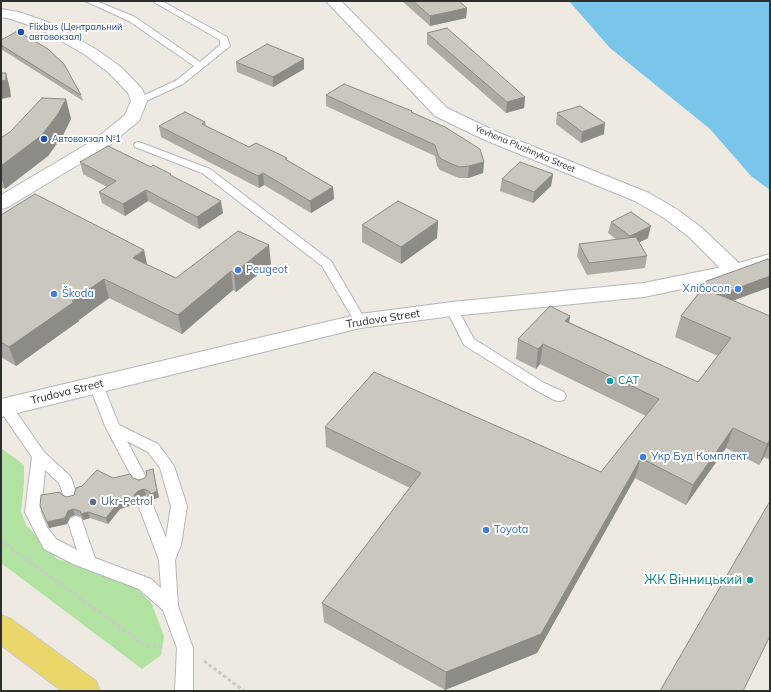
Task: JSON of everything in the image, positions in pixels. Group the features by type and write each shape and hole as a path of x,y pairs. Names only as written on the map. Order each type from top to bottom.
{"main road":[{"path":"1,628 85,691"}],"street":[{"name":"Yevhena Pluzhnyka Street","path":"333,1 441,112 491,136 642,197 671,214 695,232 735,271"},
{"path":"1,13 14,15 45,26 89,51 115,70 136,92 139,101 133,117 100,144 1,203"},
{"name":"Trudova Street","path":"3,408 360,321 452,309 644,290 735,271 770,260"}],"lane":[{"path":"89,1 132,20 200,66"},
{"path":"139,101 180,82 225,46 224,39 156,1"},
{"path":"139,145 206,171 328,264 360,321"},
{"path":"452,309 469,342 539,386 559,396"},
{"path":"96,385 113,428 140,479"},
{"path":"3,408 39,456 65,480 70,496"},
{"path":"113,428 153,448 167,466 179,506 173,545 167,560"},
{"path":"39,456 33,512 41,530 50,544 89,563 145,584 170,606"},
{"path":"145,502 167,560 170,606 185,648 184,691"},
{"path":"76,522 89,563"}],"path":[{"path":"1,542 146,646 185,648 244,691"}],"green space":[{"path":"1,448 24,465 24,484 21,511 26,525 57,559 134,586 151,602 164,636 161,655 142,669 1,563"}],"water":[{"path":"569,1 770,1 770,190 751,176 710,129 610,48"}],"building":[{"path":"413,1 459,1 467,8 430,16"},
{"path":"447,28 525,97 507,102 427,33"},
{"path":"16,32 48,49 64,64 81,95 1,45 1,40"},
{"path":"267,44 304,59 273,77 236,62"},
{"path":"1,73 6,73 6,80 1,81"},
{"path":"344,84 412,111 411,112 445,127 480,149 484,162 459,167 441,159 435,145 326,95"},
{"path":"42,98 66,99 58,114 42,135 1,166 1,138 11,131"},
{"path":"580,106 605,123 582,132 557,113"},
{"path":"185,112 205,122 202,124 249,147 256,143 287,158 285,159 333,187 310,201 263,173 258,176 159,126"},
{"path":"108,146 151,167 153,165 221,201 197,217 146,190 123,204 99,192 116,181 80,162"},
{"path":"520,162 553,174 534,192 502,179"},
{"path":"35,194 144,250 133,258 176,278 238,231 269,245 234,273 231,271 178,315 104,279 72,301 74,302 9,347 1,342 1,215"},
{"path":"398,201 438,221 401,247 362,225"},
{"path":"631,212 651,226 630,236 611,222"},
{"path":"636,237 647,256 589,263 579,244"},
{"path":"768,259 770,261 770,276 719,295 709,291 701,283"},
{"path":"703,288 770,316 770,440 767,444 733,428 693,485 641,458 541,634 446,672 322,603 421,473 325,427 374,372 601,472 659,399 543,344 538,349 518,339 550,306 570,316 565,321 698,382 731,338 681,316"},
{"name":"Ukr-Petrol","path":"153,469 157,491 151,494 149,491 144,489 138,491 134,495 135,498 118,503 106,518 88,512 81,514 80,511 73,509 68,511 65,518 47,522 40,506 41,495 60,492 62,495 67,497 74,495 76,488 82,486 97,470 113,478 130,474 133,478 139,480 145,478 147,474 146,471"},
{"name":"ЖК Вінницький","path":"770,501 770,636 743,691 660,691"}],"place":[{"name":"Flixbus (Центральний автовокзал)","path":"21,32"},
{"name":"Автовокзал №1","path":"44,139"},
{"name":"Peugeot","path":"238,270"},
{"name":"Хлібосол","path":"738,289"},
{"name":"Škoda","path":"54,294"},
{"name":"САТ","path":"610,381"},
{"name":"Укр Буд Комплект","path":"643,457"},
{"name":"Ukr-Petrol","path":"93,502"},
{"name":"Toyota","path":"486,530"},
{"name":"ЖК Вінницький","path":"750,580"}]}
